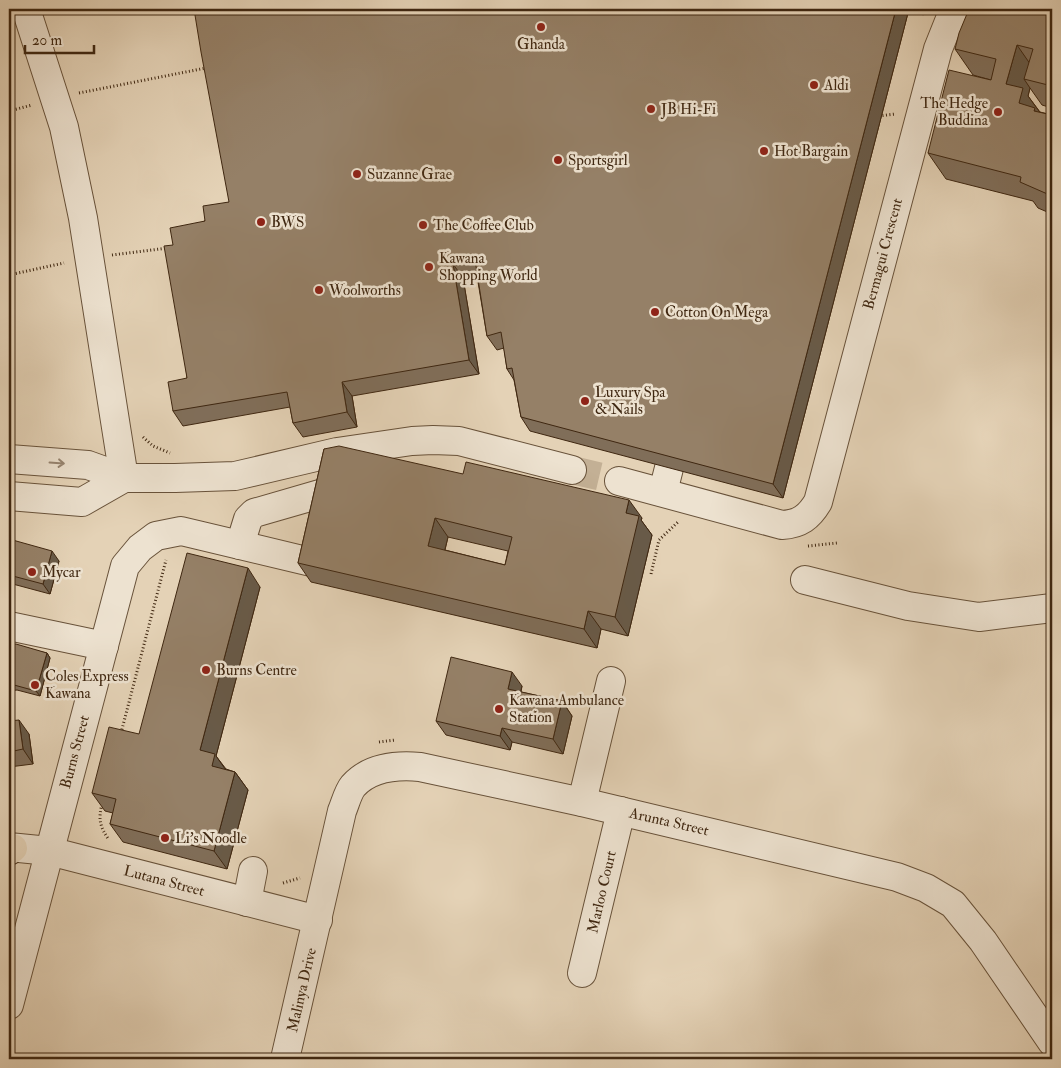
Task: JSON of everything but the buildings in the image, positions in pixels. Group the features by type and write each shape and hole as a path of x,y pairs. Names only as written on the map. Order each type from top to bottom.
{"street":[{"path":"26,9 56,99 66,136 83,218 124,478"},
{"name":"Bermagui Crescent","path":"618,481 666,480 782,525 795,524 810,515 818,502 938,49 954,9"},
{"path":"9,459 88,465 124,478 235,476 337,452 412,441 429,452 459,441 572,470"},
{"path":"9,496 82,502 124,478"},
{"path":"242,538 248,519 254,513 320,494 331,493"},
{"path":"174,532 242,538 315,563"},
{"name":"Burns Street","path":"9,1005 125,566 140,548 156,536 174,532"},
{"path":"805,580 908,606 980,617 1052,608"},
{"path":"9,626 104,646"},
{"path":"582,802 612,681"},
{"name":"Arunta Street","path":"318,920 342,811 353,786 371,774 394,765 420,767 582,802 897,876 926,888 953,904 977,934 1052,1042"},
{"name":"Marloo Court","path":"582,973 621,811"},
{"name":"Lutana Street","path":"10,849 49,851 251,883 318,920"},
{"name":"Malinya Drive","path":"285,1059 318,920"}],"path":[{"path":"922,15 923,9"},
{"path":"9,111 116,84 211,66"},
{"path":"875,117 894,114"},
{"path":"9,275 88,258 172,248"},
{"path":"142,429 143,438 153,446 174,455 175,478"},
{"path":"120,736 166,563 164,550 174,532"},
{"path":"369,744 397,740"},
{"path":"102,803 99,813 100,827 112,845"},
{"path":"251,883 290,883 304,874"}],"tunnel":[{"path":"572,470 619,481"}],"place":[{"name":"Ghanda","path":"541,27"},
{"name":"Aldi","path":"814,85"},
{"name":"JB Hi-Fi","path":"651,109"},
{"name":"The Hedge Buddina","path":"998,112"},
{"name":"Hot Bargain","path":"764,151"},
{"name":"Sportsgirl","path":"558,160"},
{"name":"Suzanne Grae","path":"357,174"},
{"name":"BWS","path":"261,222"},
{"name":"The Coffee Club","path":"423,225"},
{"name":"Kawana Shopping World","path":"429,267"},
{"name":"Woolworths","path":"319,290"},
{"name":"Cotton On Mega","path":"655,312"},
{"name":"Luxury Spa & Nails","path":"585,401"},
{"name":"Mycar","path":"32,572"},
{"name":"Burns Centre","path":"206,670"},
{"name":"Coles Express Kawana","path":"35,685"},
{"name":"Kawana Ambulance Station","path":"499,709"},
{"name":"Li's Noodle","path":"165,838"}]}
